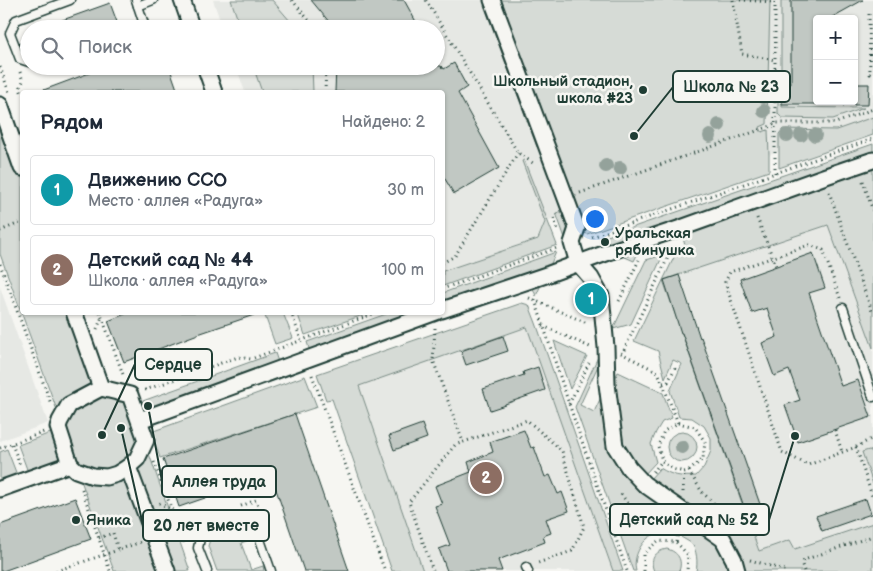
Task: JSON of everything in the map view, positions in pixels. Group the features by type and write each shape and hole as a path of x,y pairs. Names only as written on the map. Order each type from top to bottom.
{"street":[{"path":"182,0 189,20"},
{"path":"492,0 577,228 572,243 578,263 591,278 601,296 607,384 616,446 629,468 644,484 723,539 736,565"},
{"path":"208,75 213,90"},
{"path":"0,105 20,162"},
{"path":"445,309 873,160"},
{"path":"75,315 101,388"},
{"path":"140,420 431,315"},
{"path":"0,489 73,467 93,476 107,476 117,474 128,467 137,459 146,440 130,395 101,388 69,405 59,424 73,467"},
{"path":"128,467 167,571"}],"lane":[{"path":"20,59 10,33 16,20 70,0"},
{"path":"143,20 137,3 153,0"},
{"path":"843,308 873,397"},
{"path":"207,571 198,548 202,529 237,518 255,526 271,571"}],"path":[{"path":"292,0 309,20"},
{"path":"427,0 439,20"},
{"path":"733,0 742,54 775,60"},
{"path":"740,0 775,1 775,173"},
{"path":"869,14 870,74 873,72"},
{"path":"445,30 518,153 533,164"},
{"path":"325,90 326,75"},
{"path":"566,198 775,123 836,123 873,109"},
{"path":"445,288 873,139"},
{"path":"445,261 455,256 518,153"},
{"path":"857,165 873,211"},
{"path":"823,176 873,314"},
{"path":"755,215 776,266"},
{"path":"0,230 20,223"},
{"path":"607,384 680,228"},
{"path":"843,308 823,250 809,245 730,272 725,282 782,452 808,465 856,448 873,438"},
{"path":"0,264 1,272 59,424 0,448"},
{"path":"535,300 569,404 628,571"},
{"path":"101,315 130,395 238,357 251,359 370,315"},
{"path":"292,315 385,571"},
{"path":"436,315 433,360 463,442"},
{"path":"543,326 595,350"},
{"path":"604,326 622,353 658,372 678,423"},
{"path":"663,384 668,382 676,366"},
{"path":"433,571 409,502 455,445 527,420 562,451 584,527 572,551 527,569"},
{"path":"678,423 695,427 706,442 703,459 689,471 684,472 672,469 662,461 658,446 664,431 678,423"},
{"path":"835,430 842,452"},
{"path":"146,440 178,527"},
{"path":"12,444 25,480"},
{"path":"856,448 873,499"},
{"path":"73,467 110,571"},
{"path":"689,471 702,492"},
{"path":"621,494 635,513 641,532"},
{"path":"804,571 802,565 804,560 870,537 873,539"},
{"path":"644,571 644,553 658,541 676,542 688,555 687,571"},
{"path":"56,571 118,550"},
{"path":"736,565 751,560 788,571"}],"shaded area":[{"path":"213,0 873,0 873,120 769,155 579,207 545,222 537,239 445,270 445,90 244,90 239,75 445,75 445,20 220,20"},
{"path":"231,0 272,0 289,20 238,20"},
{"name":"Школьный стадион, школа #23","path":"499,0 770,0 767,124 760,127 762,132 768,130 769,171 587,234 584,233 572,200 576,195 571,191"},
{"path":"781,0 793,0 793,87 782,89 782,107 864,108 833,119 782,118 778,114 778,84 781,83"},
{"path":"489,3 540,145 537,147 484,5"},
{"path":"256,75 312,75 313,90 261,90"},
{"path":"0,115 20,172 20,309 0,254"},
{"path":"873,117 873,135 779,168 779,134 783,129 836,130"},
{"path":"873,144 873,158 602,249 599,239"},
{"path":"524,160 557,245 445,285 445,270 538,239 545,222 522,161"},
{"path":"873,167 873,348 828,225 663,280 678,249 685,246 682,233"},
{"path":"565,210 574,234 568,232 565,238 556,213"},
{"path":"828,225 873,348 873,523 795,549 790,540 759,551 663,280"},
{"path":"673,235 670,240 639,251 634,261 616,253"},
{"path":"556,252 549,268 445,306 445,292"},
{"path":"663,255 631,324 613,329 646,260"},
{"path":"543,280 536,296 533,288 442,319 441,315"},
{"path":"663,280 759,551 790,540 795,549 873,523 873,571 744,571 742,565 649,480 660,468 677,475 696,476 704,467 711,451 711,438 704,426 692,418 679,417 670,391 682,364 673,360 665,378 658,351 634,341"},
{"path":"0,287 48,423 0,441"},
{"path":"522,303 529,305 536,323 623,571 613,571 527,327 359,386 423,571 392,571 332,399 326,400 317,374"},
{"path":"22,315 71,315 96,386 58,413"},
{"path":"265,315 284,315 293,338 275,344"},
{"path":"298,315 363,315 305,335"},
{"path":"383,315 421,315 311,355 307,342"},
{"path":"430,320 431,323 315,365 313,362"},
{"path":"527,327 613,571 423,571 358,386"},
{"path":"554,341 587,356 570,389"},
{"path":"602,348 602,357 580,405 594,412 602,395 611,447 678,513 675,533 659,533 644,542 637,553 636,571 633,571 575,407"},
{"path":"275,353 279,365 144,414 140,402"},
{"path":"618,372 663,393 672,418 662,422 656,432 651,444 656,462 644,475 622,445 611,387"},
{"path":"305,376 317,407 160,458 151,432"},
{"path":"97,394 114,396 125,402 141,437 134,456 108,473 83,467 73,459 63,425 72,408"},
{"path":"56,431 66,458 28,472 18,445"},
{"path":"682,432 692,437 697,447 692,457 682,462 672,457 667,447 672,437"},
{"path":"147,448 190,571 171,571 133,467"},
{"path":"7,449 17,475 0,481 0,452"},
{"path":"869,450 873,452 873,484 862,452"},
{"path":"126,472 162,571 114,571 79,475"},
{"path":"685,518 716,542 730,571 696,571 695,549 691,543 681,537"},
{"path":"237,525 248,529 251,536 249,540 241,543 251,570 263,566 264,571 217,571 208,546 211,536"},
{"path":"667,549 679,557 679,571 654,571 652,563 654,557 659,552"}],"building":[{"path":"311,0 404,0 415,20 328,20"},
{"path":"791,0 863,0 836,15 813,15 813,104 782,104 782,84 791,84"},
{"path":"110,3 116,20 63,20"},
{"path":"454,63 467,87 458,93 499,168 454,194 445,179 445,90 335,90 336,75 445,75 445,68"},
{"path":"84,75 172,75 177,90 44,90"},
{"path":"858,84 869,84 868,105 858,105"},
{"path":"813,253 825,288 809,293 841,386 858,380 871,417 798,442 785,405 800,400 789,370 774,376 762,343 777,337 767,308 752,313 740,279"},
{"path":"679,275 767,524 752,529 681,333 664,280"},
{"path":"123,315 254,315 124,362 108,321"},
{"path":"503,336 508,351 466,365 461,351"},
{"path":"538,367 545,390 490,410 483,389 524,375 523,372"},
{"path":"295,414 349,571 304,571 271,475 179,507 163,459"},
{"path":"422,424 427,438 394,450 389,436"},
{"path":"524,430 531,448 534,447 545,477 550,475 558,494 562,492 569,511 546,519 551,533 543,536 545,542 498,560 502,571 447,571 439,549 450,545 435,506 442,504 435,486 471,472 468,462 493,452 490,442"},
{"path":"75,498 91,539 0,571 0,525"},
{"path":"866,499 871,514 822,531 816,516"}],"place":[{"name":"Школьный стадион, школа #23","path":"643,90"},
{"name":"Школа № 23","path":"634,136"},
{"name":"Уральская рябинушка","path":"605,242"},
{"name":"Движению ССО","path":"591,299"},
{"name":"Аллея труда","path":"148,406"},
{"name":"20 лет вместе","path":"121,428"},
{"name":"Сердце","path":"102,435"},
{"name":"Детский сад № 52","path":"795,436"},
{"name":"Детский сад № 44","path":"486,478"},
{"name":"Яника","path":"76,520"}]}
